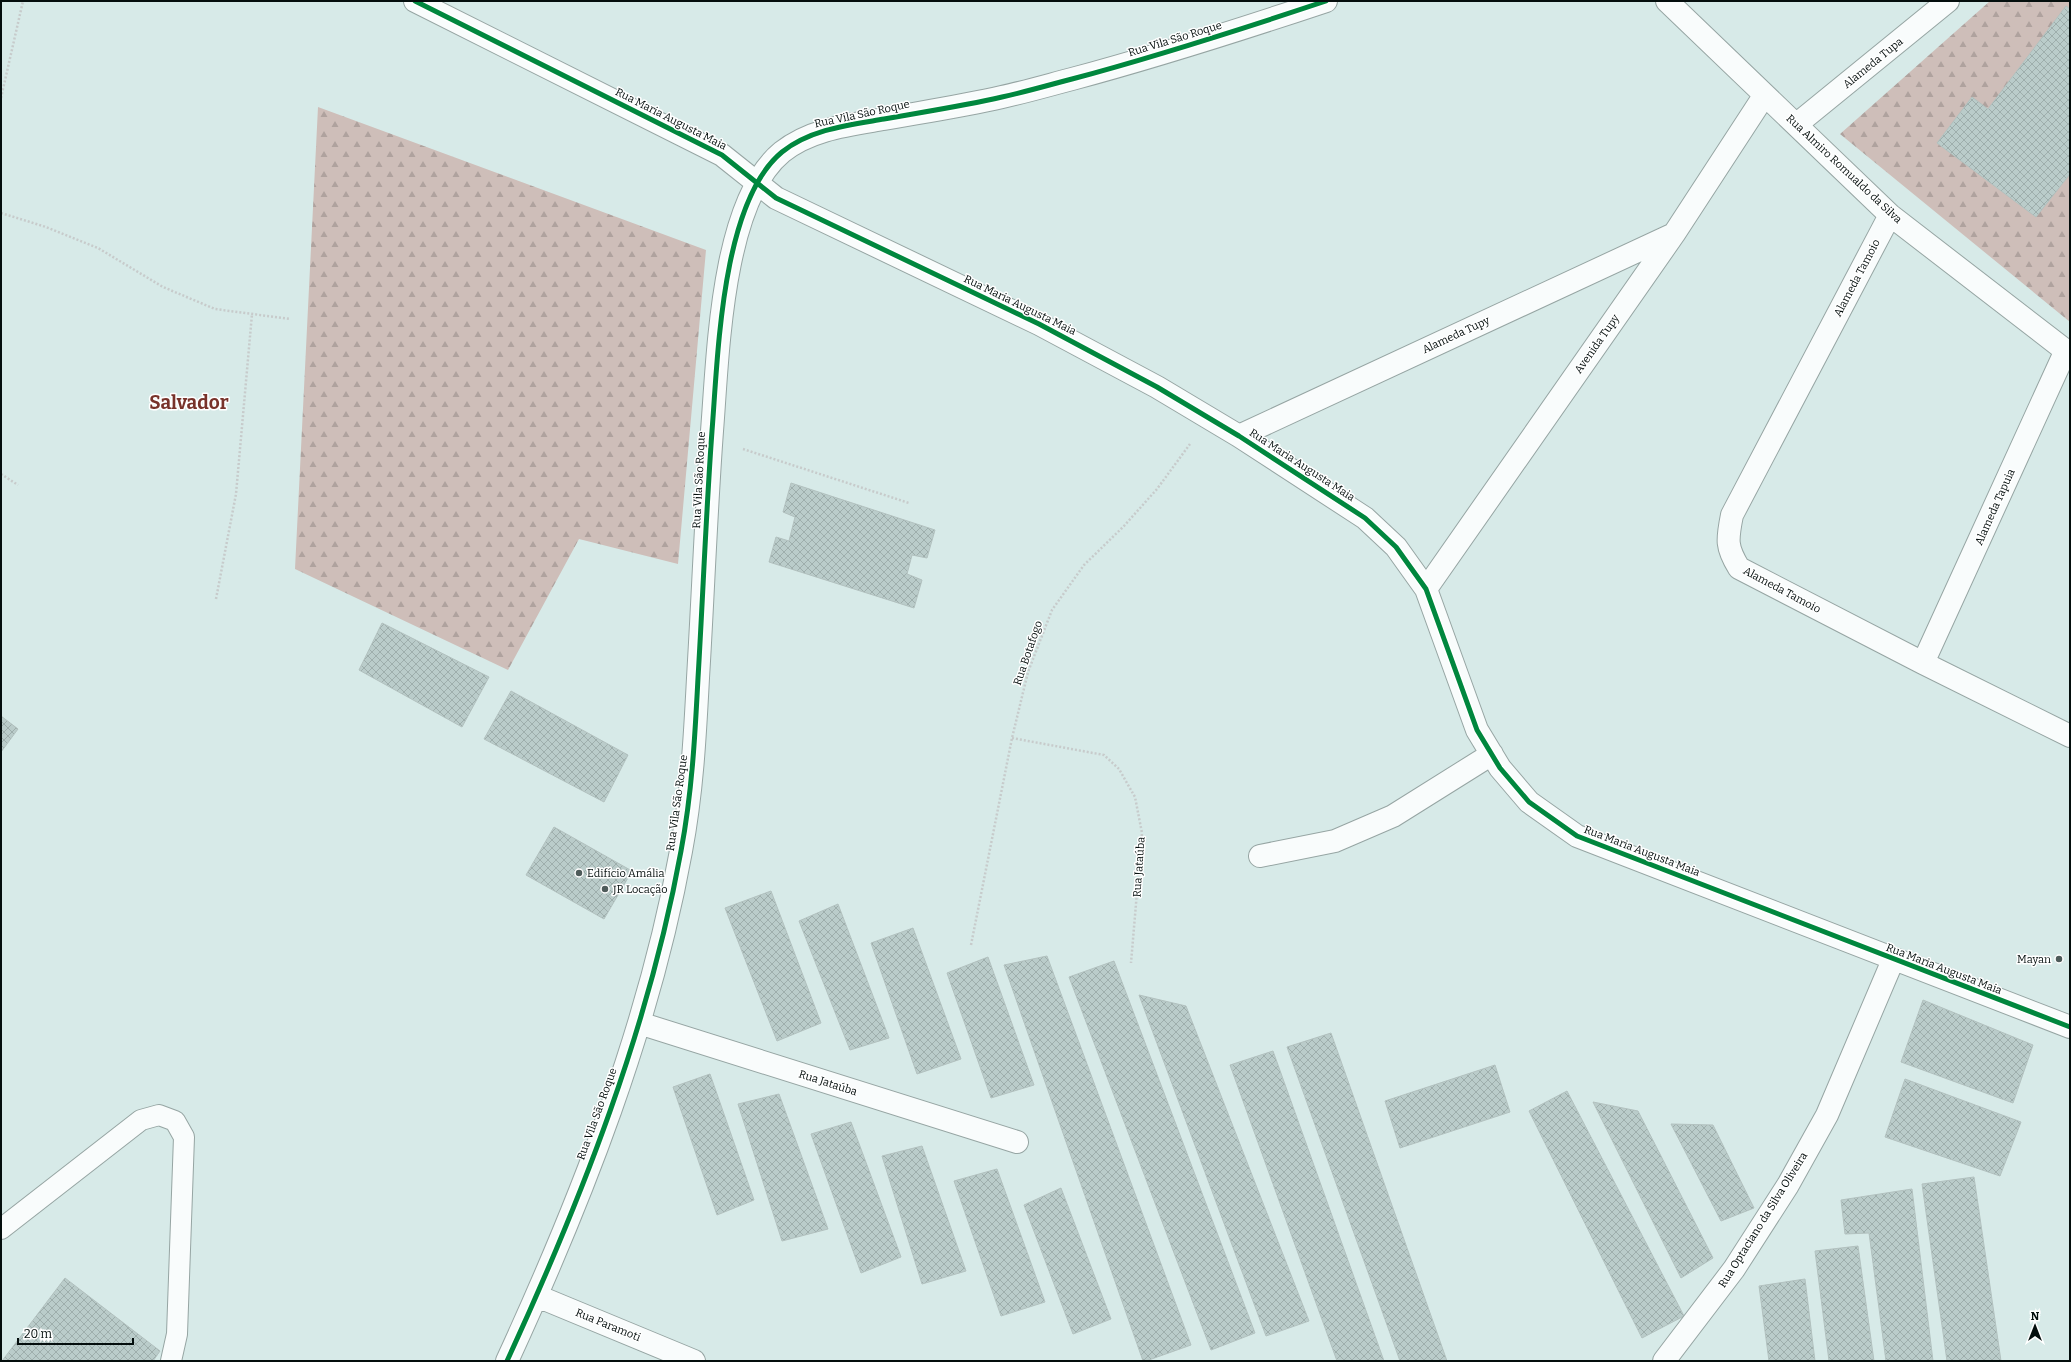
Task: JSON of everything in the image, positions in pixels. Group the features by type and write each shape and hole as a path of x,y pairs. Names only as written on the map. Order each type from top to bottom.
{"street":[{"name":"Rua Maria Augusta Maia","path":"415,1 722,155 757,181 776,198 1039,324 1157,386 1209,420 1239,436 1365,518 1396,548 1426,589 1477,730 1500,768 1529,802 1577,836 1893,960 2070,1027"},
{"name":"Rua Vila São Roque","path":"507,1361 537,1296 603,1130 639,1023 663,933 680,857 692,773 712,439 725,288 735,243 746,206 757,181 778,155 802,138 836,127 1004,97 1157,56 1326,1"},
{"name":"Rua Almiro Romualdo da Silva","path":"1666,1 1764,96 1797,124 1890,216 2068,352"},
{"name":"Alameda Tupa","path":"1797,124 1948,1"},
{"name":"Avenida Tupy","path":"1426,589 1674,234 1764,96"},
{"name":"Alameda Tamoio","path":"1890,216 1732,515 1728,534 1730,553 1740,568 1923,663 2070,736"},
{"name":"Alameda Tupy","path":"1239,436 1674,234"},
{"name":"Alameda Tapuia","path":"1923,663 2068,352"},
{"path":"1260,856 1335,841 1393,816 1492,754"},
{"name":"Rua Optaciano da Silva Oliveira","path":"1664,1361 1734,1269 1788,1185 1827,1115 1893,960"},
{"name":"Rua Jataúba","path":"639,1023 1017,1142"},
{"name":"Rua Paramoti","path":"537,1296 683,1359"}],"lane":[{"path":"1,1229 141,1120 159,1115 175,1121 184,1137 177,1334 171,1361"}],"path":[{"path":"1,98 23,1"},
{"path":"1,213 46,227 98,248 163,287 214,309 290,319"},
{"path":"216,599 236,494 252,314"},
{"path":"712,439 909,502"},
{"path":"1,474 18,485"}],"green space":[{"path":"1990,1 2070,1 2070,322 1840,134"},
{"path":"318,107 706,250 678,564 579,539 508,670 295,569"}],"building":[{"path":"2066,6 2070,9 2070,174 2036,217 1937,143 1972,97 1988,109"},
{"path":"791,483 935,530 927,558 912,555 907,574 922,580 914,608 769,562 776,537 789,541 795,517 783,512"},
{"path":"382,623 489,677 462,727 359,670"},
{"path":"511,691 628,755 604,802 484,739"},
{"path":"1,716 18,729 1,752"},
{"name":"Edifício Amália","path":"554,827 632,871 604,919 526,875"},
{"path":"771,891 821,1023 777,1041 725,908"},
{"path":"838,904 889,1038 850,1050 799,921"},
{"path":"913,928 961,1059 917,1074 871,943"},
{"path":"1047,956 1191,1345 1146,1361 1143,1361 1004,965"},
{"path":"988,957 1034,1085 991,1098 947,973"},
{"path":"1114,961 1255,1333 1211,1350 1069,977"},
{"path":"1139,995 1186,1006 1309,1321 1266,1336"},
{"path":"1923,1000 2033,1045 2013,1103 1901,1062"},
{"path":"1331,1033 1447,1361 1400,1361 1287,1047"},
{"path":"1273,1051 1384,1361 1337,1361 1230,1065"},
{"path":"1495,1065 1510,1112 1400,1148 1385,1101"},
{"path":"710,1074 754,1200 717,1215 673,1087"},
{"path":"1905,1079 2021,1122 2000,1176 1885,1137"},
{"path":"1567,1091 1684,1316 1642,1338 1529,1111"},
{"path":"779,1094 828,1229 782,1241 738,1104"},
{"path":"1593,1102 1638,1111 1713,1258 1681,1278"},
{"path":"851,1122 901,1257 861,1273 811,1134"},
{"path":"1671,1124 1713,1125 1754,1208 1721,1221"},
{"path":"922,1146 966,1271 922,1284 882,1156"},
{"path":"997,1169 1045,1302 1001,1316 954,1181"},
{"path":"1974,1177 2001,1361 1947,1361 1922,1184"},
{"path":"1061,1188 1111,1319 1073,1334 1024,1205"},
{"path":"1912,1189 1933,1361 1886,1361 1869,1233 1845,1234 1841,1200"},
{"path":"1858,1246 1874,1361 1829,1361 1815,1251"},
{"path":"65,1278 160,1351 153,1361 2,1361"},
{"path":"1805,1279 1815,1361 1769,1361 1759,1286"}],"cycle path":[{"path":"415,1 722,155 776,198 1039,324 1157,387 1239,436 1365,518 1396,547 1426,589 1477,730 1500,768 1529,802 1577,836 2070,1027"},
{"path":"507,1361 535,1300 587,1174 610,1111 632,1047 651,982 667,917 681,851 688,808 696,721 717,363 726,282 735,243 746,206 762,175 782,152 793,144 818,133 844,126 973,103 1028,91 1168,52 1326,1"}],"place":[{"name":"Edifício Amália","path":"579,873"},
{"name":"JR Locação","path":"605,889"},
{"name":"Mayan","path":"2059,959"}],"district":[{"name":"Salvador","path":"189,402"}]}
